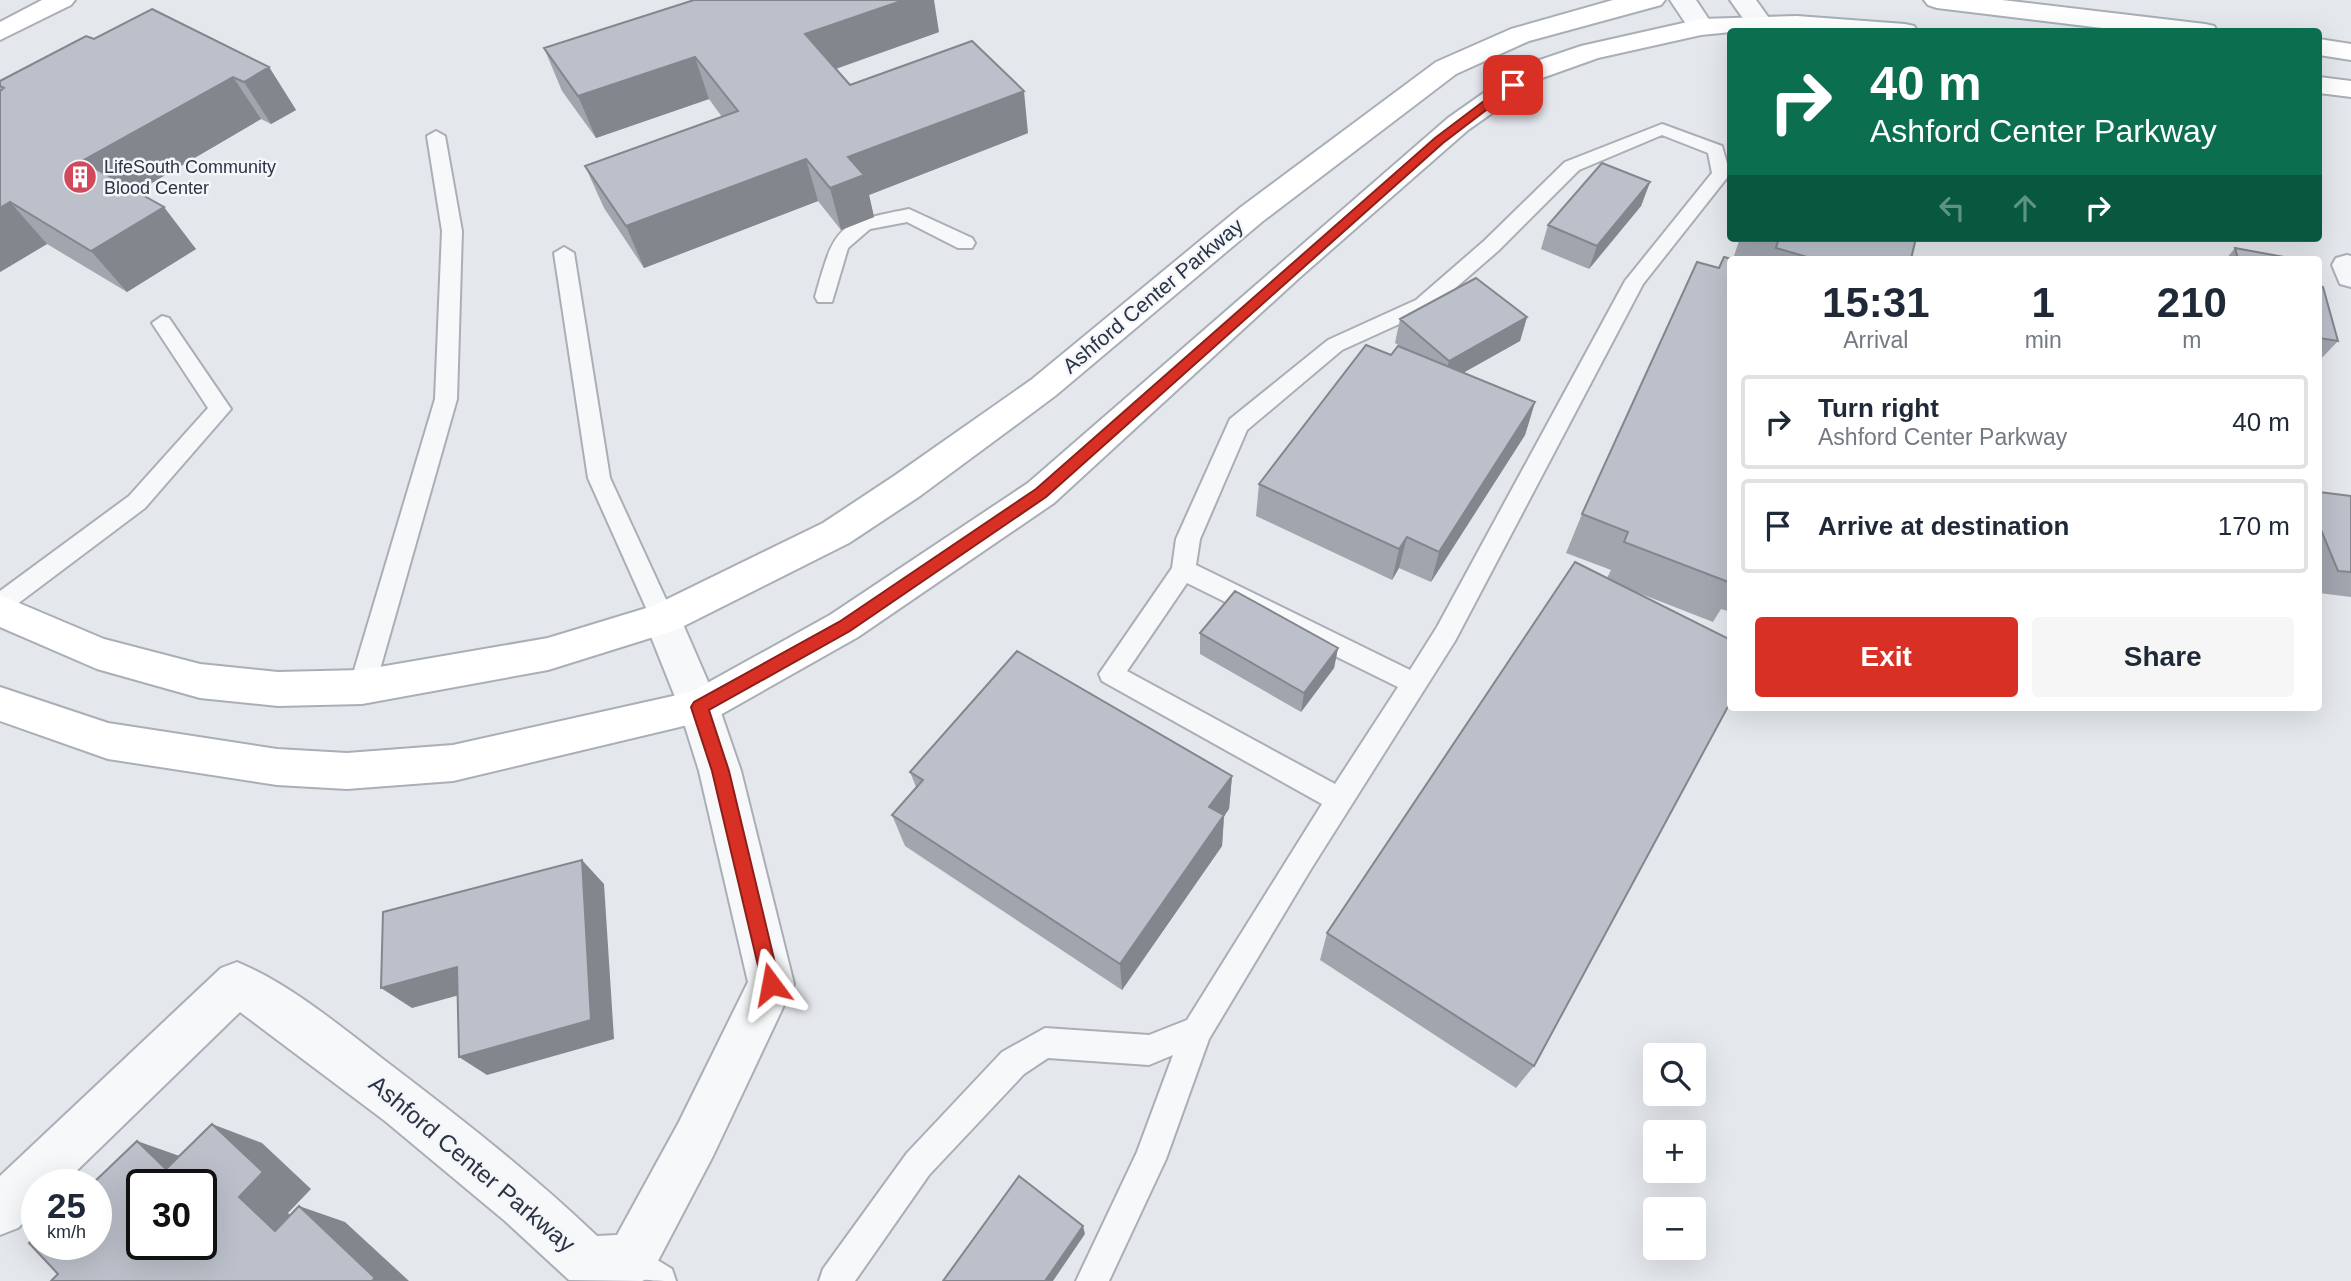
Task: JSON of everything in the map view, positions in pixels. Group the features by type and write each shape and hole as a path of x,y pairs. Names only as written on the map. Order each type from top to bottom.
{"street":[{"path":"0,32 62,0"},
{"name":"Ashford Center Parkway","path":"0,610 97,653 201,681 278,689 362,687 548,654 663,619 736,585 835,533 907,486 1043,388 1252,214 1446,68 1520,35 1627,4 1652,0"},
{"path":"1743,0 1761,25"},
{"path":"1937,0 2172,28"},
{"path":"0,704 108,741 277,767 347,771 453,763 699,707 845,626 1041,493 1448,132 1532,72 1692,14 1761,25 1810,24 1858,28"},
{"path":"2322,47 2351,52"},
{"path":"2322,85 2351,89"},
{"name":"Ashford Center Parkway","path":"0,1210 237,984 297,1022 402,1103 553,1228 587,1262 645,1271 696,1139 771,984 720,771 699,707 663,619"}],"lane":[{"path":"1092,1281 1150,1159 1197,1031 1339,800 1446,634 1635,281 1721,174 1716,150 1662,129 1572,166 1491,246 1423,305 1335,345 1238,425 1188,539 1183,570 1111,674 1339,800"},
{"path":"362,687 446,399 452,231 436,136"},
{"path":"825,298 839,245 864,224 909,215 965,243"},
{"path":"564,253 599,478 663,619"},
{"path":"0,604 136,502 220,409 162,323"},
{"path":"1183,570 1413,683"},
{"path":"835,1281 918,1164 1013,1063 1045,1043 1149,1050 1197,1031"}],"building":[{"path":"694,0 904,0 805,34 850,85 972,41 1024,91 848,157 864,175 830,188 806,159 626,226 585,166 738,111 695,57 578,96 544,48"},
{"path":"152,9 269,67 244,82 233,77 82,161 164,207 91,251 10,202 0,208 0,91 4,88 0,86 0,81 86,36 94,39"},
{"path":"1602,163 1650,182 1597,246 1548,225"},
{"path":"1778,242 1915,242 1912,256 1804,256 1776,248"},
{"path":"2235,248 2279,256 2237,256"},
{"path":"1724,257 1727,258 1727,581 1624,542 1628,532 1582,514 1697,262 1719,268"},
{"path":"1476,278 1527,317 1449,361 1400,319"},
{"path":"2322,287 2323,287 2338,341 2322,338"},
{"path":"1366,345 1391,355 1398,346 1535,402 1439,552 1407,537 1399,549 1259,484"},
{"path":"2322,492 2351,496 2351,572 2338,571 2322,532"},
{"path":"1575,562 1727,638 1727,708 1534,1066 1327,933"},
{"path":"1235,591 1338,648 1304,693 1200,633"},
{"path":"1017,651 1232,776 1209,807 1224,815 1120,964 892,815 923,780 910,772"},
{"path":"582,860 591,1020 459,1057 457,967 381,988 383,912"},
{"path":"212,1124 263,1172 239,1197 275,1231 299,1206 375,1278 372,1281 51,1281 58,1274 45,1260 112,1260 112,1169 108,1169 137,1141 166,1169"},
{"path":"1019,1176 1083,1226 1045,1281 943,1281"}],"place":[{"name":"LifeSouth Community Blood Center","path":"80,177"}],"route":[{"path":"771,984 720,771 699,707 845,626 1041,493 1287,272 1439,140 1513,85"}]}
